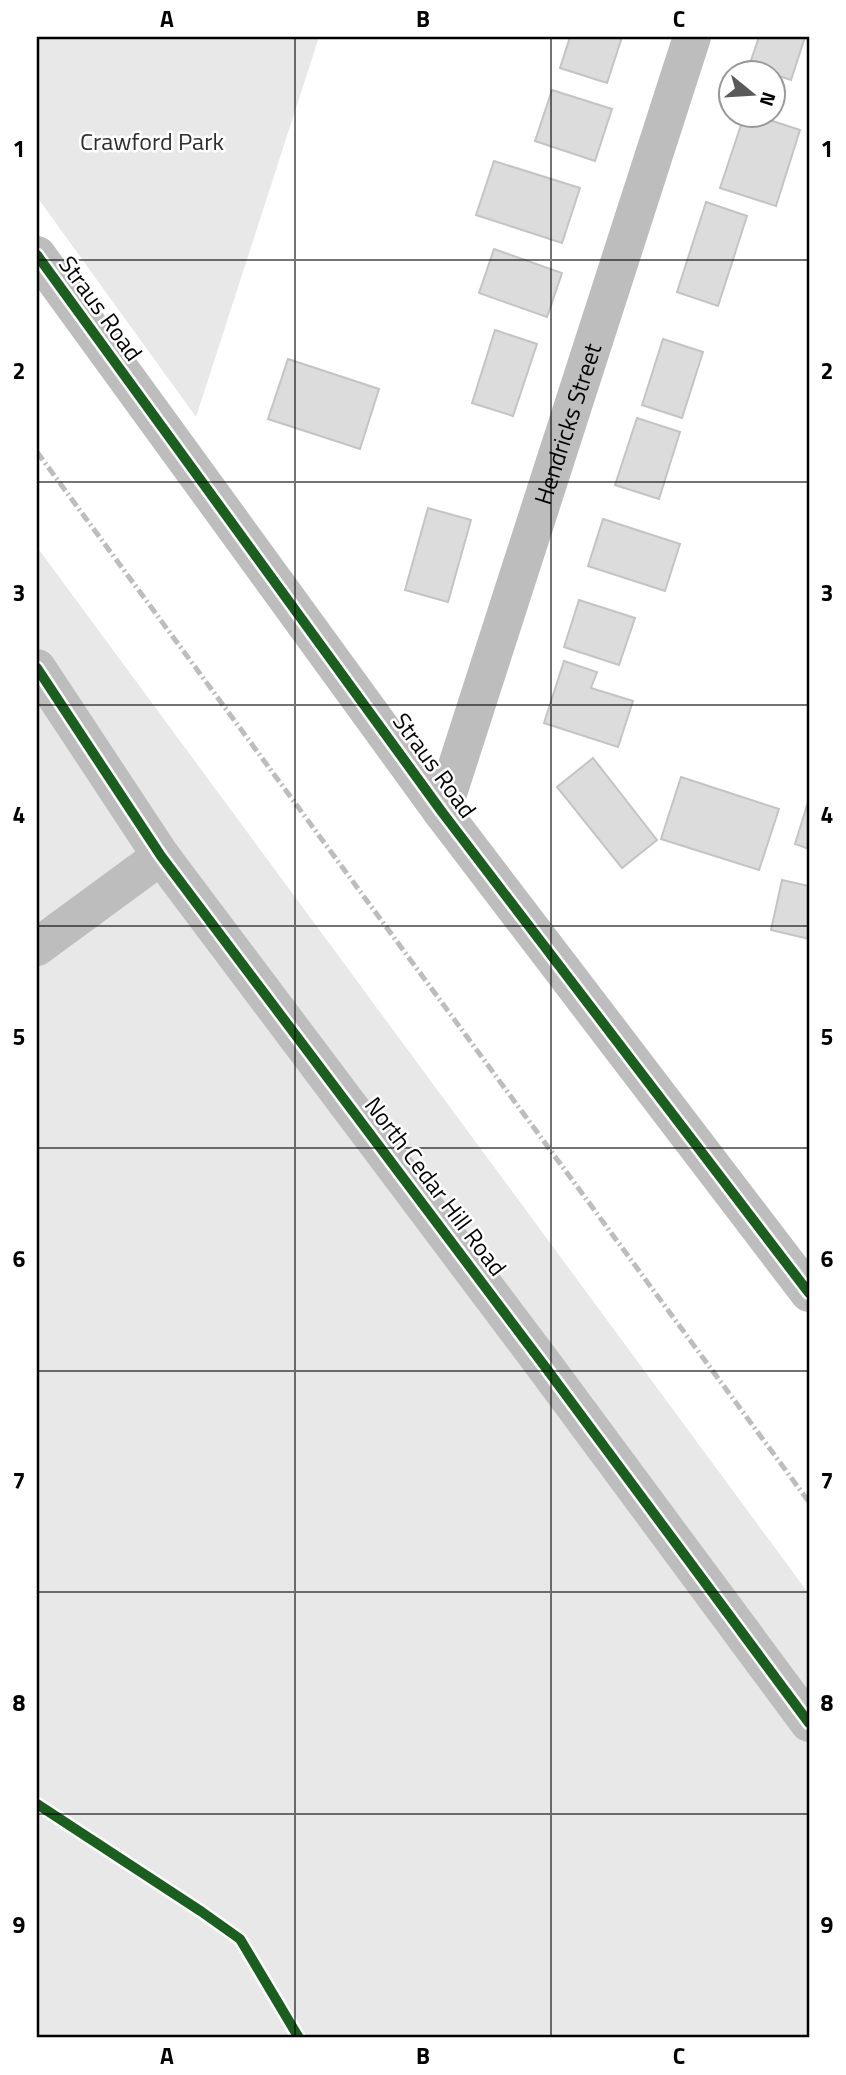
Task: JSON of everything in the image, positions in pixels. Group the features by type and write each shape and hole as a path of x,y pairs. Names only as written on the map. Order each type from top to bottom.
{"street":[{"name":"Hendricks Street","path":"442,812 692,37"},
{"name":"Straus Road","path":"37,255 442,812 809,1293"},
{"name":"North Cedar Hill Road","path":"37,668 162,856 547,1368 809,1723"},
{"path":"37,947 162,856"}],"green space":[{"name":"Crawford Park","path":"37,37 319,37 196,417 37,197"},
{"path":"37,547 809,1594 809,2038 37,2038"}],"building":[{"path":"570,37 622,37 607,83 560,68"},
{"path":"759,37 805,37 791,80 786,78 786,60 751,60"},
{"path":"552,90 612,109 595,161 535,141"},
{"path":"786,125 800,130 776,206 720,188 739,130 786,130"},
{"path":"494,161 580,188 562,243 476,215"},
{"path":"706,202 747,216 718,306 677,292"},
{"path":"494,249 562,273 547,317 479,293"},
{"path":"495,330 537,344 513,416 472,403"},
{"path":"663,339 703,352 682,418 642,405"},
{"path":"288,359 379,389 360,449 268,419"},
{"path":"637,418 680,432 659,499 615,485"},
{"path":"428,508 471,520 448,602 405,590"},
{"path":"603,519 680,544 665,591 588,566"},
{"path":"579,600 635,618 619,665 564,647"},
{"path":"564,661 597,672 591,688 633,701 618,747 544,723"},
{"path":"593,758 657,840 622,868 557,787"},
{"path":"681,777 779,809 759,870 661,839"},
{"path":"809,799 809,849 795,844"},
{"path":"782,880 809,886 809,939 771,930"}],"railway":[{"path":"37,452 809,1502"}],"cycle path":[{"path":"37,255 442,812 809,1293"},
{"path":"37,668 161,856 809,1723"},
{"path":"37,1804 240,1939 299,2038"}]}
